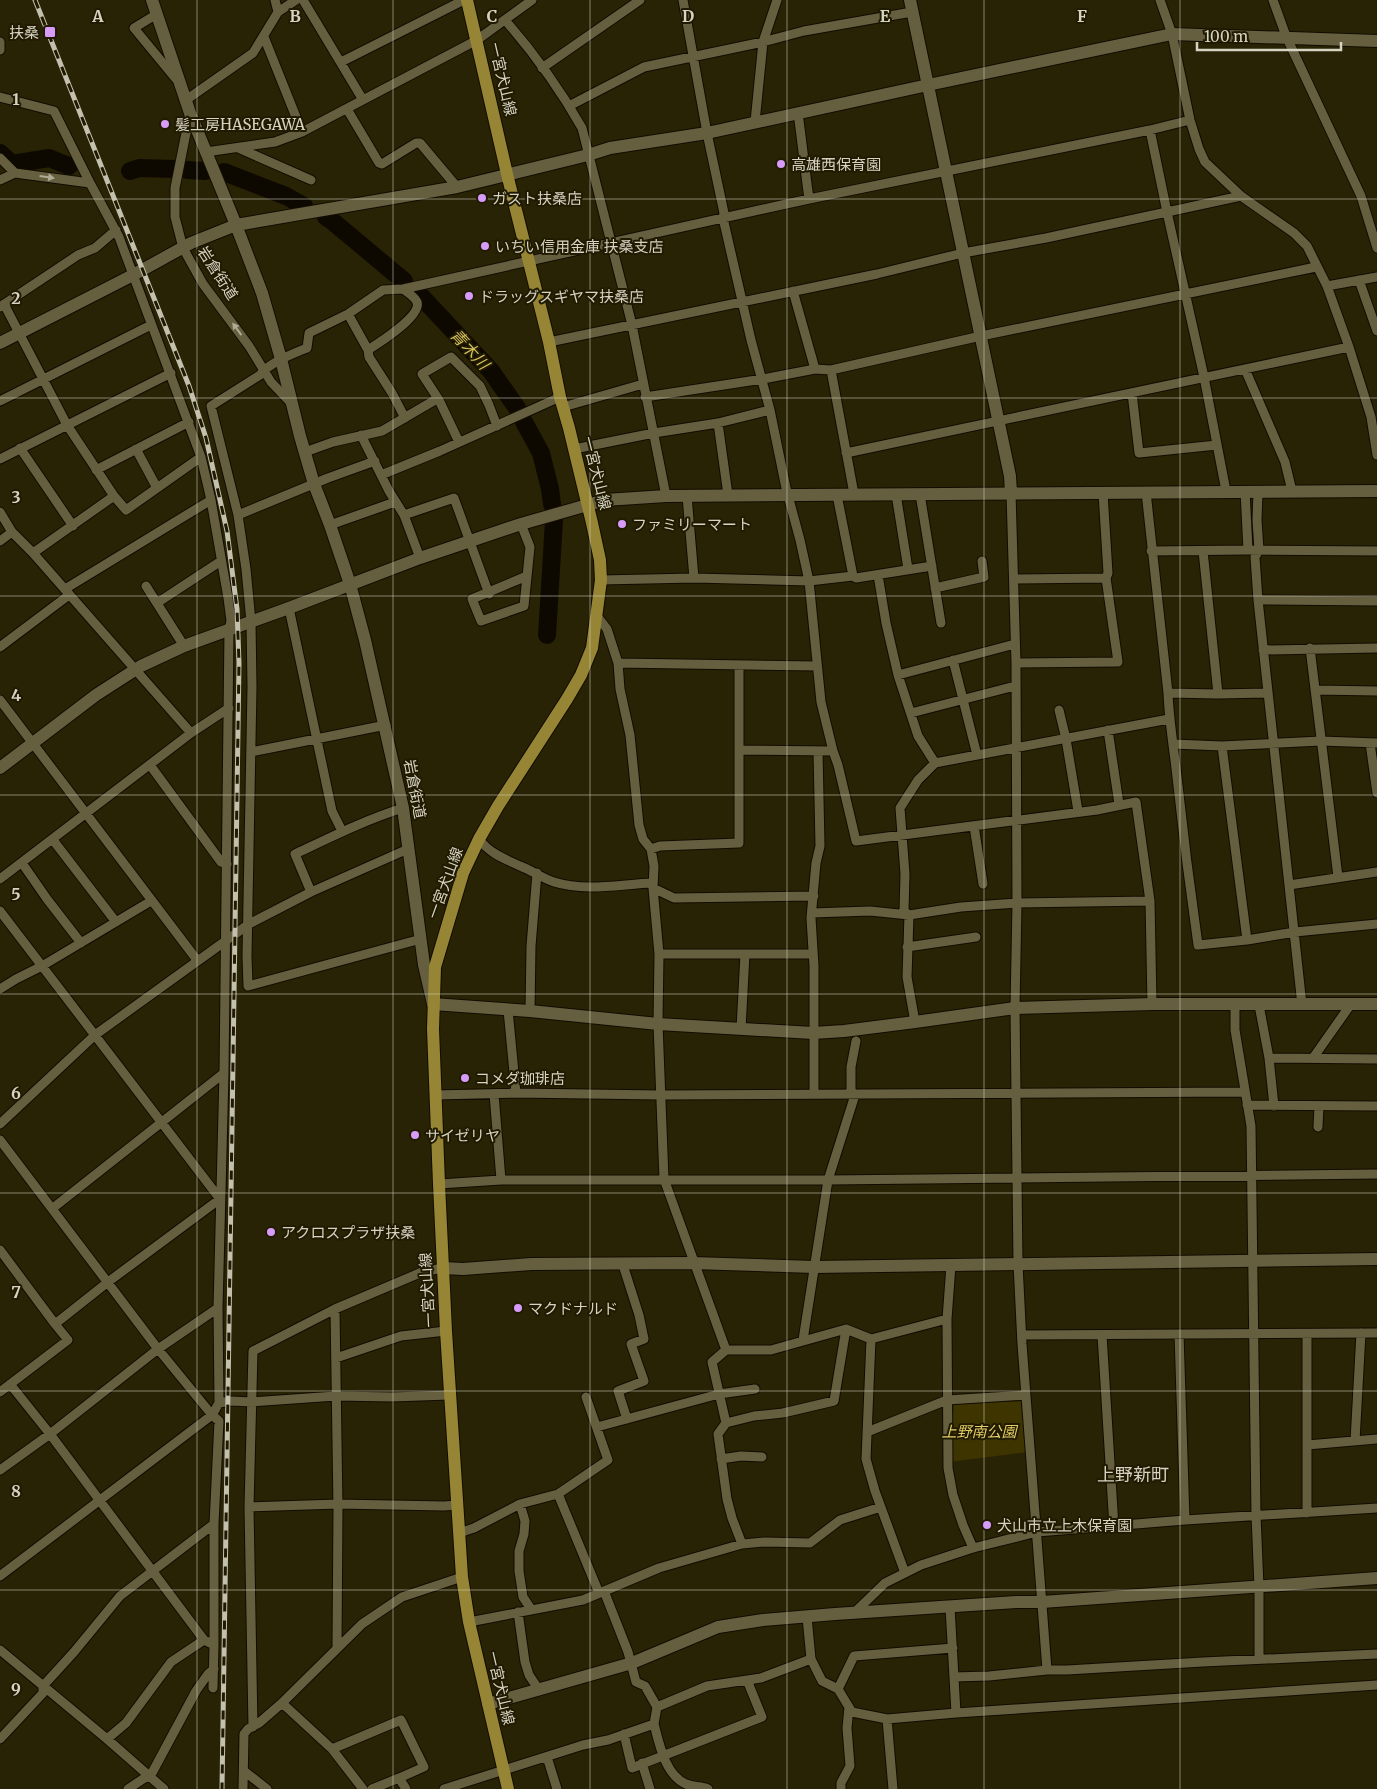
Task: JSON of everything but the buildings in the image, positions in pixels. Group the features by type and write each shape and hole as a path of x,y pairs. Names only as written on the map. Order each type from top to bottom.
{"main road":[{"name":"一宮犬山線","path":"465,0 477,40 507,174 549,342 561,402 588,504 600,560 601,580 598,616 592,648 581,675 479,839 463,872 435,967 433,1004 439,1184 449,1394 462,1577 469,1622 508,1789"}],"street":[{"name":"岩倉街道","path":"152,0 190,113 262,293 281,359 290,402 314,484 350,584 366,640 403,808 424,965 433,1004"},
{"path":"275,0 278,12"},
{"path":"186,100 253,53 278,12 296,0"},
{"path":"303,0 363,100"},
{"path":"341,62 465,0"},
{"path":"206,152 275,142 302,132 477,40 532,0"},
{"path":"542,68 640,0"},
{"path":"683,0 707,133 724,213 723,218 757,363 763,379 786,488 809,581 821,702 856,841 1097,810 1136,802 1150,902 1152,1004"},
{"path":"755,122 763,42 777,0"},
{"path":"1160,0 1172,34 1198,149 1205,162 1241,196 1294,233 1306,246 1327,286 1349,347 1371,417 1377,454"},
{"path":"1273,0 1286,36 1361,196 1377,246"},
{"path":"569,106 644,67 763,42 911,6 981,336 1012,493 1016,663 1018,1264 1022,1344 1038,1532 1047,1670"},
{"path":"156,14 134,28 180,85"},
{"path":"505,20 542,68 582,128 632,326 642,384 666,496"},
{"path":"0,343 191,243 236,225 457,187 610,148 707,133 928,84 1172,34 1286,36 1377,41"},
{"path":"264,37 302,132"},
{"path":"0,42 0,50"},
{"path":"0,97 54,110 90,183 116,230 201,456 211,500 228,598 230,621 224,1073 218,1308 219,1403 212,1415 0,1576"},
{"path":"346,110 378,163 382,164 416,143 420,143 457,187"},
{"name":"岩倉街道","path":"190,113 175,188 175,217 183,248 203,284 244,339 270,382 290,402"},
{"path":"798,113 804,147 809,199"},
{"path":"421,939 248,986 252,687 251,622 246,568 238,515 211,406 260,375 264,370 281,359 307,348 310,333 348,314 383,290 403,289 809,199 1150,130 1190,120"},
{"path":"1150,130 1204,377 1226,491"},
{"path":"238,148 311,180"},
{"path":"0,158 15,173"},
{"path":"0,180 15,173 90,183"},
{"path":"549,342 877,274 963,253 1046,238 1241,196"},
{"path":"116,230 95,248 78,255 2,306 67,425 114,496 126,510 201,456"},
{"path":"645,397 815,369 831,370 981,336 1316,267"},
{"path":"1327,286 1377,277"},
{"path":"1359,280 1377,331"},
{"path":"368,350 397,329 414,312 417,301 403,289"},
{"path":"793,291 815,369"},
{"path":"348,314 368,350 369,357 392,393 405,418"},
{"path":"0,401 151,325"},
{"path":"846,453 1349,347"},
{"path":"459,442 439,400 422,374 451,356 480,386 497,426"},
{"path":"1246,369 1286,462 1292,491"},
{"path":"831,370 854,494"},
{"path":"0,459 171,373"},
{"path":"381,475 497,426 561,402 602,395 642,384"},
{"path":"1132,393 1139,453 1217,445"},
{"path":"306,452 333,442 382,431 435,400 439,400"},
{"path":"574,449 654,433 718,423 770,410"},
{"path":"96,470 189,422"},
{"path":"718,423 728,496"},
{"path":"362,434 381,475 404,515 420,558"},
{"path":"20,448 73,526"},
{"path":"136,450 157,488"},
{"path":"238,515 375,461"},
{"path":"0,768 96,695 135,670 184,646 470,540 605,500 666,496 1377,490"},
{"path":"1248,550 1252,491"},
{"path":"1252,491 1257,520 1259,550 1255,557 1258,600 1302,1005"},
{"path":"1016,663 1118,662 1106,578 1108,572 1103,492"},
{"path":"1146,492 1168,693 1169,719 1198,945 1247,940 1295,932 1377,924"},
{"path":"896,494 908,569"},
{"path":"920,494 941,623"},
{"path":"837,495 853,576"},
{"path":"33,553 114,496"},
{"path":"687,496 694,578"},
{"path":"404,515 454,498 489,594"},
{"path":"0,647 67,592 211,500"},
{"path":"330,525 395,502"},
{"path":"0,512 12,532 33,553 191,733"},
{"path":"521,524 530,547 524,606 481,621 472,599 489,594 527,576"},
{"path":"0,541 12,532"},
{"path":"1152,551 1377,551"},
{"path":"1203,551 1218,694"},
{"path":"157,602 221,561"},
{"path":"935,588 984,577 982,561"},
{"path":"601,580 694,578 809,581 853,576 856,578 932,566"},
{"path":"878,574 886,623 898,674 918,736 935,763"},
{"path":"1014,579 1106,578"},
{"path":"146,586 184,646"},
{"path":"1258,600 1377,601"},
{"path":"289,608 332,811 342,831"},
{"path":"598,616 607,629 618,663 620,689 630,735 639,825 643,838 651,849 654,866 659,954 658,1024 664,1179 726,1350"},
{"path":"898,674 1015,644"},
{"path":"1310,648 1338,877"},
{"path":"1263,650 1377,648"},
{"path":"953,660 977,755"},
{"path":"618,663 817,666"},
{"path":"651,849 660,846 739,843 739,665"},
{"path":"911,712 1015,686"},
{"path":"1315,690 1377,691"},
{"path":"1168,693 1268,693"},
{"path":"0,700 197,960"},
{"path":"0,880 191,733 229,708"},
{"path":"1059,710 1066,739 1078,811"},
{"path":"915,1022 907,977 908,915 904,911 900,808 918,780 935,763 1169,719"},
{"path":"251,752 386,725"},
{"path":"1108,730 1119,804"},
{"path":"1173,744 1222,746 1321,741 1373,743 1377,793"},
{"path":"1222,746 1247,940"},
{"path":"739,750 833,751"},
{"path":"814,1094 812,913 816,863 820,846 818,751"},
{"path":"150,766 221,862 226,864"},
{"path":"311,892 295,854 342,831 403,808"},
{"path":"974,826 983,884"},
{"path":"479,839 487,849 553,882 586,887 654,885 674,898 814,896"},
{"path":"53,840 116,922"},
{"path":"0,1124 95,1035 248,924 311,892 408,849"},
{"path":"22,863 81,943"},
{"path":"1289,885 1377,872"},
{"path":"530,1011 531,946 537,873"},
{"path":"0,989 151,901"},
{"path":"812,913 870,911 908,915 961,907 1017,903 1150,902"},
{"path":"0,911 220,1199"},
{"path":"908,947 976,937"},
{"path":"659,954 812,954"},
{"path":"740,1029 745,954"},
{"path":"433,1004 530,1011 658,1024 813,1032 844,1031 1016,1008 1152,1004 1377,1004"},
{"path":"1259,1004 1269,1058 1274,1106"},
{"path":"1314,1058 1351,1004"},
{"path":"1235,1005 1235,1030 1251,1126 1256,1516 1260,1587 1259,1659"},
{"path":"508,1010 516,1093"},
{"path":"803,1340 828,1180 853,1094 851,1067 856,1041"},
{"path":"1269,1058 1377,1059"},
{"path":"52,1208 224,1073"},
{"path":"436,1096 516,1093 661,1095 1244,1092"},
{"path":"494,1094 501,1180"},
{"path":"1247,1106 1377,1106"},
{"path":"1318,1106 1318,1127"},
{"path":"0,1140 158,1349 219,1421 214,1524 213,1688"},
{"path":"439,1184 501,1180 828,1180 1017,1177 1252,1177 1377,1174"},
{"path":"55,1324 220,1199"},
{"path":"0,1250 68,1340 0,1392"},
{"path":"253,1727 249,1507 253,1351 335,1309 422,1272 443,1268 463,1269 531,1264 693,1263 814,1266 1377,1260"},
{"path":"623,1264 639,1315 644,1339 631,1344 644,1381 618,1391 627,1419"},
{"path":"951,1265 947,1319 948,1468 963,1525 973,1548"},
{"path":"0,1470 50,1434 158,1349 218,1308"},
{"path":"335,1309 338,1504 337,1647"},
{"path":"726,1423 712,1362 726,1350 771,1350 846,1329 871,1339 947,1319"},
{"path":"742,1544 727,1499 718,1434 726,1423 754,1416 783,1413 834,1401 846,1329"},
{"path":"336,1358 401,1336 446,1331"},
{"path":"1356,1441 1361,1333"},
{"path":"1023,1335 1377,1333"},
{"path":"1179,1334 1185,1520"},
{"path":"1307,1334 1307,1512"},
{"path":"1102,1335 1114,1527"},
{"path":"871,1339 866,1460 905,1573"},
{"path":"10,1384 50,1434 204,1640 214,1645"},
{"path":"597,1427 719,1394 755,1389"},
{"path":"219,1403 336,1396 392,1397 449,1394"},
{"path":"867,1432 947,1400 1026,1395"},
{"path":"459,1533 474,1528 520,1504 558,1494 608,1460 586,1396"},
{"path":"1307,1445 1377,1439"},
{"path":"721,1459 741,1456 762,1457"},
{"path":"558,1494 632,1663 636,1682 645,1686 657,1706 654,1724 662,1756 677,1778 684,1784 708,1789"},
{"path":"249,1507 338,1504 444,1506 457,1504"},
{"path":"520,1504 525,1522 524,1534 518,1551 519,1571 523,1597 531,1609"},
{"path":"469,1622 582,1600 659,1568 742,1544 765,1542 810,1543 840,1520 881,1507"},
{"path":"853,1613 885,1583 921,1565 973,1548 1038,1532 1185,1520 1377,1508"},
{"path":"0,1739 43,1693 43,1686 120,1596 214,1524"},
{"path":"243,1789 244,1734 248,1729 282,1703 362,1624 402,1597 462,1577"},
{"path":"488,1704 632,1663 718,1628 763,1620 1377,1578"},
{"path":"950,1607 956,1713"},
{"path":"518,1612 525,1662 529,1675 538,1690"},
{"path":"806,1617 811,1659 822,1681 838,1689 852,1712 887,1719 1377,1685"},
{"path":"107,1738 126,1723 171,1662 204,1640"},
{"path":"838,1689 854,1656 952,1648"},
{"path":"954,1676 990,1676 1047,1670 1377,1654"},
{"path":"2,1656 43,1686 107,1738 164,1789"},
{"path":"657,1706 707,1686 761,1678 811,1659"},
{"path":"128,1789 152,1773 196,1691 214,1669"},
{"path":"624,1734 632,1768 762,1717 748,1680"},
{"path":"282,1703 332,1749 363,1789"},
{"path":"841,1789 841,1783 850,1766 847,1728 849,1707"},
{"path":"887,1719 893,1789"},
{"path":"332,1749 401,1720 424,1767 372,1789"},
{"path":"444,1789 654,1724"},
{"path":"547,1757 557,1789"},
{"path":"642,1763 650,1789"},
{"path":"244,1771 267,1789"},
{"path":"399,1778 406,1789"}],"green space":[{"name":"上野南公園","path":"1021,1401 1028,1452 949,1462 954,1404"}],"waterway":[{"name":"青木川","path":"0,153 12,164 49,158 69,166"},
{"name":"青木川","path":"130,171 139,168 176,169"},
{"name":"青木川","path":"187,170 205,171"},
{"name":"青木川","path":"224,172 286,196 304,206"},
{"name":"青木川","path":"326,217 404,281"},
{"name":"青木川","path":"418,293 491,371 517,408"},
{"name":"青木川","path":"524,422 541,453 552,504"},
{"name":"青木川","path":"547,635 554,521"}],"railway":[{"path":"35,0 189,386 206,438 227,531 237,609 239,663 222,1789"}],"place":[{"name":"扶桑","path":"50,32"},
{"name":"髪工房HASEGAWA","path":"165,124"},
{"name":"高雄西保育園","path":"781,164"},
{"name":"ガスト扶桑店","path":"482,198"},
{"name":"いちい信用金庫 扶桑支店","path":"485,246"},
{"name":"ドラッグスギヤマ扶桑店","path":"469,296"},
{"name":"ファミリーマート","path":"622,524"},
{"name":"コメダ珈琲店","path":"465,1078"},
{"name":"サイゼリヤ","path":"415,1135"},
{"name":"アクロスプラザ扶桑","path":"271,1232"},
{"name":"マクドナルド","path":"518,1308"},
{"name":"犬山市立上木保育園","path":"987,1525"}],"district":[{"name":"上野新町","path":"1133,1474"}]}
